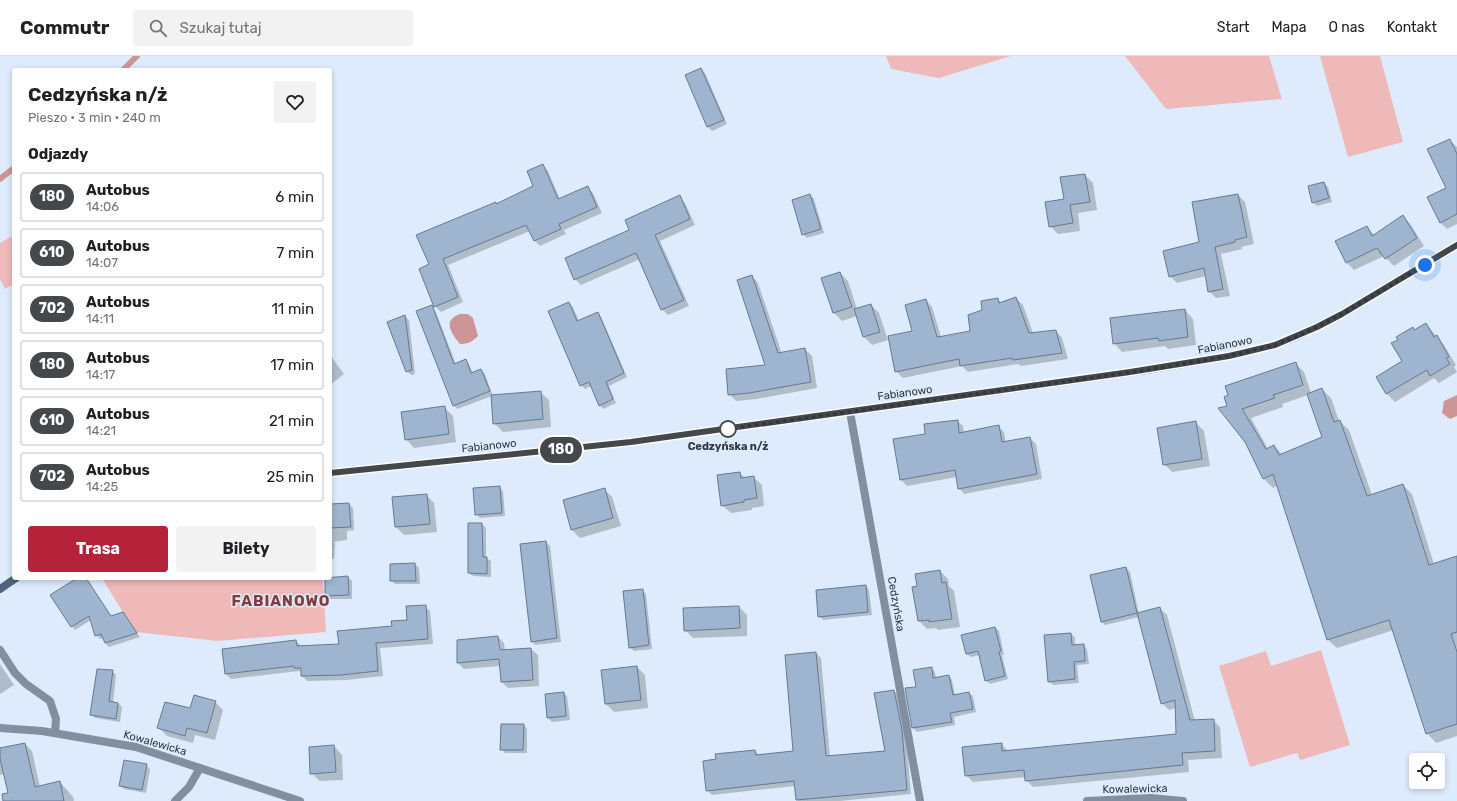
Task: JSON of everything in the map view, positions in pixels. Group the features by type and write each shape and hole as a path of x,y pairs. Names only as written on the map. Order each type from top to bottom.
{"street":[{"name":"Fabianowo","path":"332,473 631,442 850,412 1229,356 1275,345 1298,336 1342,314 1457,245"},
{"name":"Cedzyńska","path":"850,412 920,801"},
{"path":"0,589 13,580"},
{"path":"0,650 23,681 50,701 56,719 55,733"},
{"name":"Kowalewicka","path":"0,728 55,733 136,747 300,801"},
{"path":"175,801 189,787 200,768"},
{"name":"Kowalewicka","path":"1087,801 1133,798 1183,801"}],"shaded area":[{"path":"886,56 1011,56 939,78 891,69"},
{"path":"1125,56 1269,56 1282,99 1166,109"},
{"path":"1320,56 1380,56 1403,142 1348,157"},
{"path":"12,236 12,285 5,289 0,279 0,243"},
{"path":"460,314 468,314 473,318 478,336 465,344 460,344 452,333 450,326 452,319"},
{"path":"1457,395 1457,416 1450,419 1442,413 1444,401"},
{"path":"103,580 323,580 326,632 217,641 135,632"},
{"path":"1321,650 1350,745 1300,760 1297,753 1250,767 1219,666 1266,651 1271,666"}],"building":[{"path":"701,68 724,120 707,127 685,75"},
{"path":"1450,139 1457,154 1457,214 1440,223 1427,197 1446,188 1427,149"},
{"path":"543,164 558,199 588,186 597,207 559,224 561,229 534,241 526,225 443,259 458,297 434,307 419,269 429,264 416,235 496,202 496,204 533,186 527,171"},
{"path":"1085,174 1090,202 1070,205 1073,223 1049,227 1045,202 1064,199 1060,177"},
{"path":"1324,182 1329,198 1312,203 1308,186"},
{"path":"810,194 821,229 802,235 792,200"},
{"path":"1238,194 1247,237 1215,247 1223,289 1208,292 1204,268 1169,277 1163,251 1199,242 1192,202"},
{"path":"680,195 690,219 655,235 684,300 661,310 636,253 574,280 565,258 629,230 625,220"},
{"path":"1403,215 1417,238 1385,259 1377,248 1346,263 1335,241 1367,226 1372,236"},
{"path":"840,272 852,307 833,313 821,278"},
{"path":"752,275 778,353 805,348 811,382 749,393 728,395 726,369 765,365 737,280"},
{"path":"1016,297 1029,333 1056,330 1062,353 1013,360 1012,358 960,366 959,359 895,372 888,336 912,331 905,305 926,299 938,337 970,331 968,315 982,310 981,301 998,298 999,303"},
{"path":"569,302 577,321 598,312 624,373 606,382 613,399 599,406 589,382 580,386 548,311"},
{"path":"871,304 880,332 863,337 854,309"},
{"path":"432,305 454,364 466,359 471,373 481,369 490,391 453,406 416,311"},
{"path":"1185,309 1188,337 1159,341 1158,338 1113,344 1110,318"},
{"path":"405,315 412,370 406,372 387,322"},
{"path":"1426,323 1434,337 1437,335 1449,357 1446,358 1450,364 1430,376 1427,370 1386,394 1376,377 1402,361 1391,343 1398,340 1396,337 1413,327 1414,330"},
{"path":"1296,362 1303,385 1273,395 1275,398 1242,409 1266,449 1274,445 1279,455 1322,437 1307,394 1322,388 1334,422 1340,420 1367,496 1403,484 1429,565 1457,556 1457,632 1451,634 1457,652 1457,724 1426,734 1389,620 1327,640 1273,474 1263,479 1245,442 1218,408 1227,406 1224,397 1228,395 1225,386"},
{"path":"541,391 543,419 493,424 491,395"},
{"path":"445,406 449,434 405,440 401,412"},
{"path":"958,420 959,433 999,425 1002,442 1030,437 1037,474 958,489 955,470 900,480 893,439 925,434 924,424"},
{"path":"1196,421 1202,459 1163,465 1157,428"},
{"path":"740,472 741,478 754,476 757,498 721,506 717,475"},
{"path":"500,486 502,513 475,515 473,488"},
{"path":"605,488 613,518 571,530 563,500"},
{"path":"427,494 430,524 395,527 392,497"},
{"path":"349,503 351,527 332,528 332,504"},
{"path":"468,523 482,523 483,557 487,557 487,574 468,573"},
{"path":"546,541 557,638 531,642 520,544"},
{"path":"415,563 416,581 390,581 390,564"},
{"path":"1126,567 1137,613 1101,622 1090,575"},
{"path":"940,570 942,583 946,582 952,619 929,622 929,620 918,621 912,587 917,586 915,574"},
{"path":"348,576 349,595 325,596 325,580 332,580 332,577"},
{"path":"74,580 87,580 111,616 123,612 137,633 105,643 101,634 95,636 89,616 71,627 50,595"},
{"path":"866,585 868,612 818,617 816,590"},
{"path":"643,589 649,645 629,648 623,591"},
{"path":"426,605 428,639 376,643 378,671 341,675 301,676 301,668 294,668 294,666 225,674 222,649 296,640 297,646 339,644 337,631 392,626 391,621 407,620 406,606"},
{"path":"739,606 740,628 684,631 683,608"},
{"path":"1160,607 1190,720 1214,719 1215,751 1182,753 1183,765 1025,781 1024,770 965,776 962,747 1002,743 1002,751 1176,734 1175,700 1161,704 1137,613"},
{"path":"995,627 1005,676 985,681 978,651 966,654 961,635"},
{"path":"1071,633 1072,645 1084,644 1085,661 1074,662 1075,679 1048,682 1044,635"},
{"path":"498,636 500,650 531,648 533,680 501,682 499,659 457,663 457,640"},
{"path":"816,652 826,756 885,751 874,693 894,690 902,730 907,790 796,800 794,781 706,791 703,761 716,759 715,754 755,750 756,755 793,751 785,655"},
{"path":"637,666 641,700 605,704 601,670"},
{"path":"932,667 933,678 949,675 953,695 969,692 973,709 950,713 952,722 912,728 905,688 916,687 913,670"},
{"path":"97,669 113,670 109,701 118,703 116,719 90,715"},
{"path":"564,692 566,716 547,718 545,694"},
{"path":"194,695 216,701 207,733 187,728 185,736 157,728 165,702 190,708"},
{"path":"501,724 524,724 523,750 500,750"},
{"path":"25,743 35,787 60,781 64,801 3,801 2,794 8,793 0,758 0,748"},
{"path":"334,745 336,772 310,774 309,747"},
{"path":"124,760 147,764 142,790 119,786"}],"waterway":[{"path":"125,68 137,56"},
{"path":"0,179 12,170"}],"bus line":[{"name":"180","path":"332,473 631,442 866,410 1130,372 1229,356 1275,345 1317,327 1342,314 1457,245"}],"place":[{"name":"Cedzyńska n/ż","path":"728,429"}],"district":[{"name":"FABIANOWO","path":"281,601"}],"route":[{"path":"728,429 1146,370 1254,351 1275,345 1317,327 1425,265"}]}
